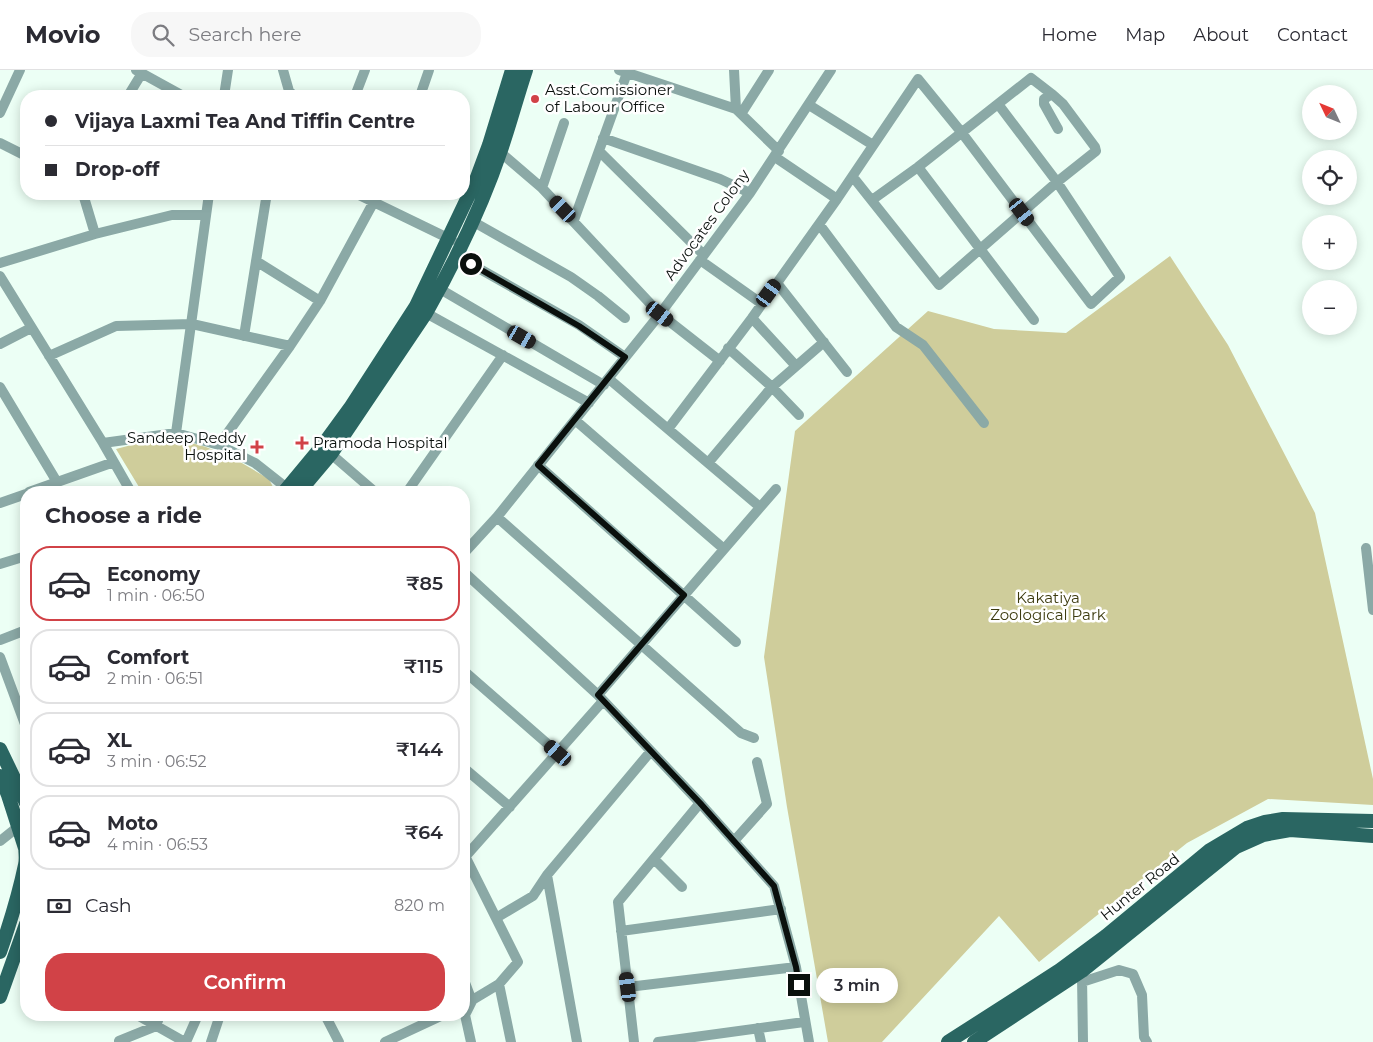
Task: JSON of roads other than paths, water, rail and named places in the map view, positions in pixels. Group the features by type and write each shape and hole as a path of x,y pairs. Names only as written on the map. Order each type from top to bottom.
{"main road":[{"path":"470,199 512,70"},
{"path":"294,486 394,342 472,221 500,152 526,70"},
{"path":"296,486 331,454 426,313 440,289 470,200"},
{"path":"0,749 20,791"},
{"path":"0,776 4,797 20,829"},
{"name":"Hunter Road","path":"974,1042 1082,976 1123,929 1210,850 1247,828 1283,819 1373,821"},
{"name":"Hunter Road","path":"948,1042 1123,929 1236,847 1263,834 1290,830 1373,836"},
{"path":"0,952 9,928 20,886"},
{"path":"0,997 20,941"}],"street":[{"path":"0,112 20,70"},
{"path":"225,90 228,70"},
{"path":"282,70 290,90"},
{"path":"357,90 365,70"},
{"path":"422,90 429,70"},
{"path":"734,70 738,112"},
{"path":"738,112 769,70"},
{"name":"Advocates Colony","path":"470,547 498,517 660,314 750,193 831,70"},
{"path":"131,90 139,72 172,90"},
{"path":"574,220 599,151 623,72 738,112 777,154 837,199"},
{"path":"853,177 939,286 1022,212 1096,151 1096,149 1063,104 1031,78 918,167 872,200"},
{"path":"668,429 752,318 853,177 918,79 962,133 1091,304 1120,277 1057,182 998,104"},
{"path":"1053,95 1044,99 1044,104 1058,129"},
{"path":"809,105 873,145"},
{"path":"542,188 564,123"},
{"path":"603,138 720,179 750,193"},
{"path":"0,143 20,153"},
{"path":"599,151 702,257 762,304"},
{"path":"500,152 542,188 574,220 660,314 720,360"},
{"path":"918,167 1034,320"},
{"path":"85,200 95,234"},
{"path":"176,433 208,200"},
{"path":"244,336 266,200"},
{"path":"219,445 290,346 320,300 375,200"},
{"path":"379,200 455,246 625,357"},
{"path":"0,263 95,234 172,215 206,215"},
{"path":"472,221 571,276 625,318"},
{"path":"819,224 896,327 923,345 984,423"},
{"path":"256,261 320,300"},
{"path":"0,276 128,486"},
{"path":"777,283 847,372"},
{"path":"440,289 606,382 668,429 760,507"},
{"path":"426,313 589,403"},
{"path":"752,318 796,366"},
{"path":"49,356 116,326 192,324 290,346"},
{"path":"0,344 31,328"},
{"path":"708,463 772,387 824,342"},
{"path":"728,348 772,387 799,415"},
{"path":"411,486 503,355"},
{"path":"0,387 58,482"},
{"path":"575,420 724,549"},
{"path":"103,443 176,433 219,445 255,463 284,486"},
{"path":"331,454 368,486"},
{"path":"47,486 114,462"},
{"path":"538,465 736,642"},
{"path":"470,850 558,753 641,645 776,488"},
{"path":"0,503 20,496"},
{"path":"498,517 741,733 754,738"},
{"path":"1366,548 1373,610"},
{"path":"0,564 20,558"},
{"path":"470,578 600,698 700,803 774,886 796,967 804,1022 809,1042"},
{"path":"0,640 20,632"},
{"path":"0,657 20,711"},
{"path":"470,676 558,753"},
{"path":"496,918 533,896 547,875 651,751"},
{"path":"734,841 767,804 757,762"},
{"path":"470,773 510,807"},
{"path":"634,1042 618,902 700,803"},
{"path":"0,841 19,826"},
{"path":"654,859 682,887"},
{"path":"470,865 518,962 499,984 470,1002"},
{"path":"547,875 577,1042"},
{"path":"621,931 781,909"},
{"path":"628,987 796,967"},
{"path":"1083,1042 1082,976 1119,970 1133,974 1142,995 1145,1040"},
{"path":"499,984 511,1042"},
{"path":"147,1021 186,1042 195,1021"},
{"path":"119,1041 156,1026 158,1021"},
{"path":"211,1042 218,1021"},
{"path":"328,1021 339,1042"},
{"path":"385,1042 430,1021"},
{"path":"466,1021 471,1042"},
{"path":"658,1042 705,1039 758,1028 804,1022"},
{"path":"758,1028 761,1042"}],"place":[{"name":"Asst.Comissioner of Labour Office","path":"535,99"},
{"name":"Pramoda Hospital","path":"302,443"},
{"name":"Sandeep Reddy Hospital","path":"257,447"}],"park label":[{"name":"Kakatiya Zoological Park","path":"1048,606"}]}
